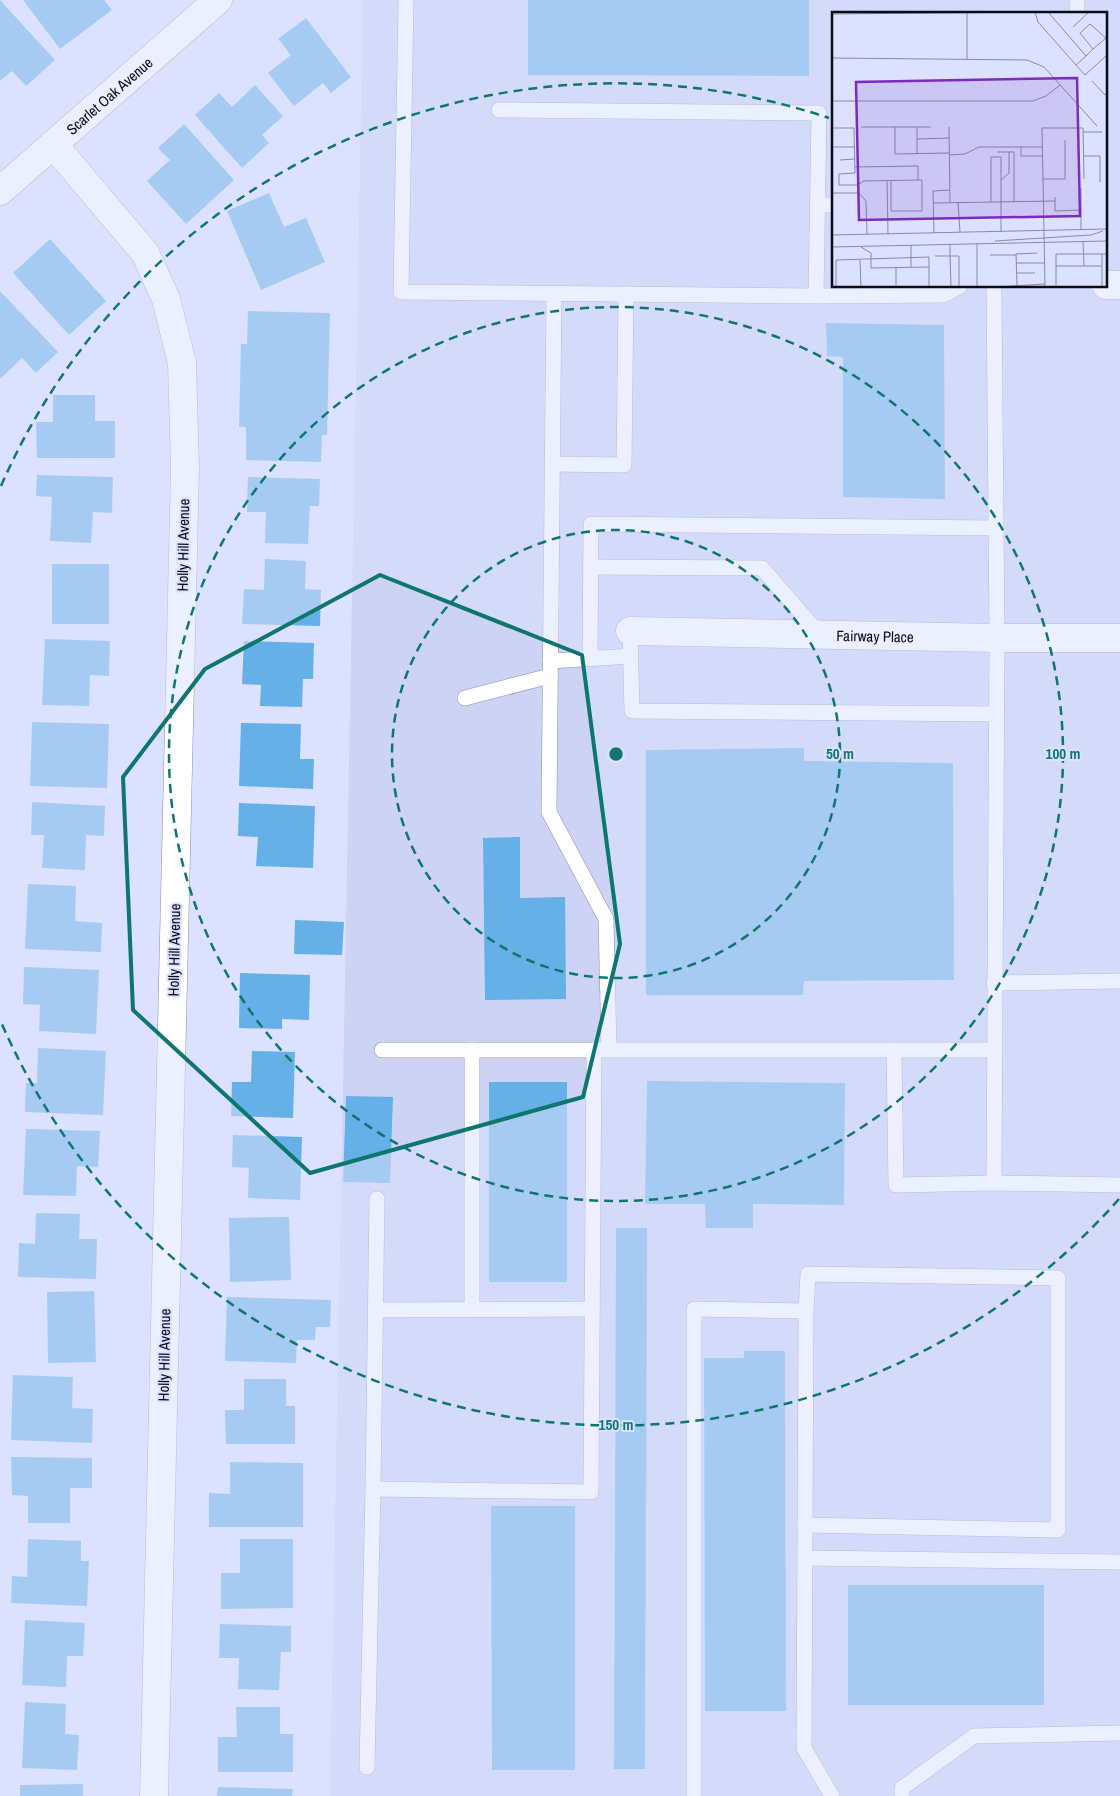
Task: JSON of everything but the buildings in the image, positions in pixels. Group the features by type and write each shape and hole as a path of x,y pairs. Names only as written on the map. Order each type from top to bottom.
{"street":[{"name":"Scarlet Oak Avenue","path":"0,191 218,0"},
{"name":"Holly Hill Avenue","path":"53,144 145,253 166,299 182,363 185,468 154,1796"},
{"name":"Fairway Place","path":"630,644 821,636 1120,638"}],"lane":[{"path":"406,0 401,292 943,296 957,288"},
{"path":"499,110 819,113 816,296"},
{"path":"818,206 832,206"},
{"path":"994,288 997,714 994,1184"},
{"path":"554,294 549,812 606,919 609,1050"},
{"path":"552,464 624,466 626,294"},
{"path":"590,659 591,524 996,528"},
{"path":"590,567 762,568 821,636"},
{"path":"465,698 550,669 590,659 630,644 632,711 997,714"},
{"path":"994,983 1120,981"},
{"path":"382,1050 994,1050"},
{"path":"472,1050 472,1310"},
{"path":"373,1489 591,1492 594,1050"},
{"path":"894,1050 896,1185 1120,1185"},
{"path":"368,1766 377,1199"},
{"path":"805,1525 1058,1530 1058,1278 808,1274 806,1311 805,1525 805,1558 804,1748 832,1796"},
{"path":"375,1310 592,1309"},
{"path":"694,1796 694,1309 806,1311"},
{"path":"805,1558 1120,1562"},
{"path":"902,1796 902,1788 974,1736 1120,1733"}],"highlighted area":[{"path":"380,575 582,655 620,944 583,1097 310,1173 133,1010 123,777 205,669"}],"shaded area":[{"path":"363,0 1120,0 1120,1796 330,1796"}]}
